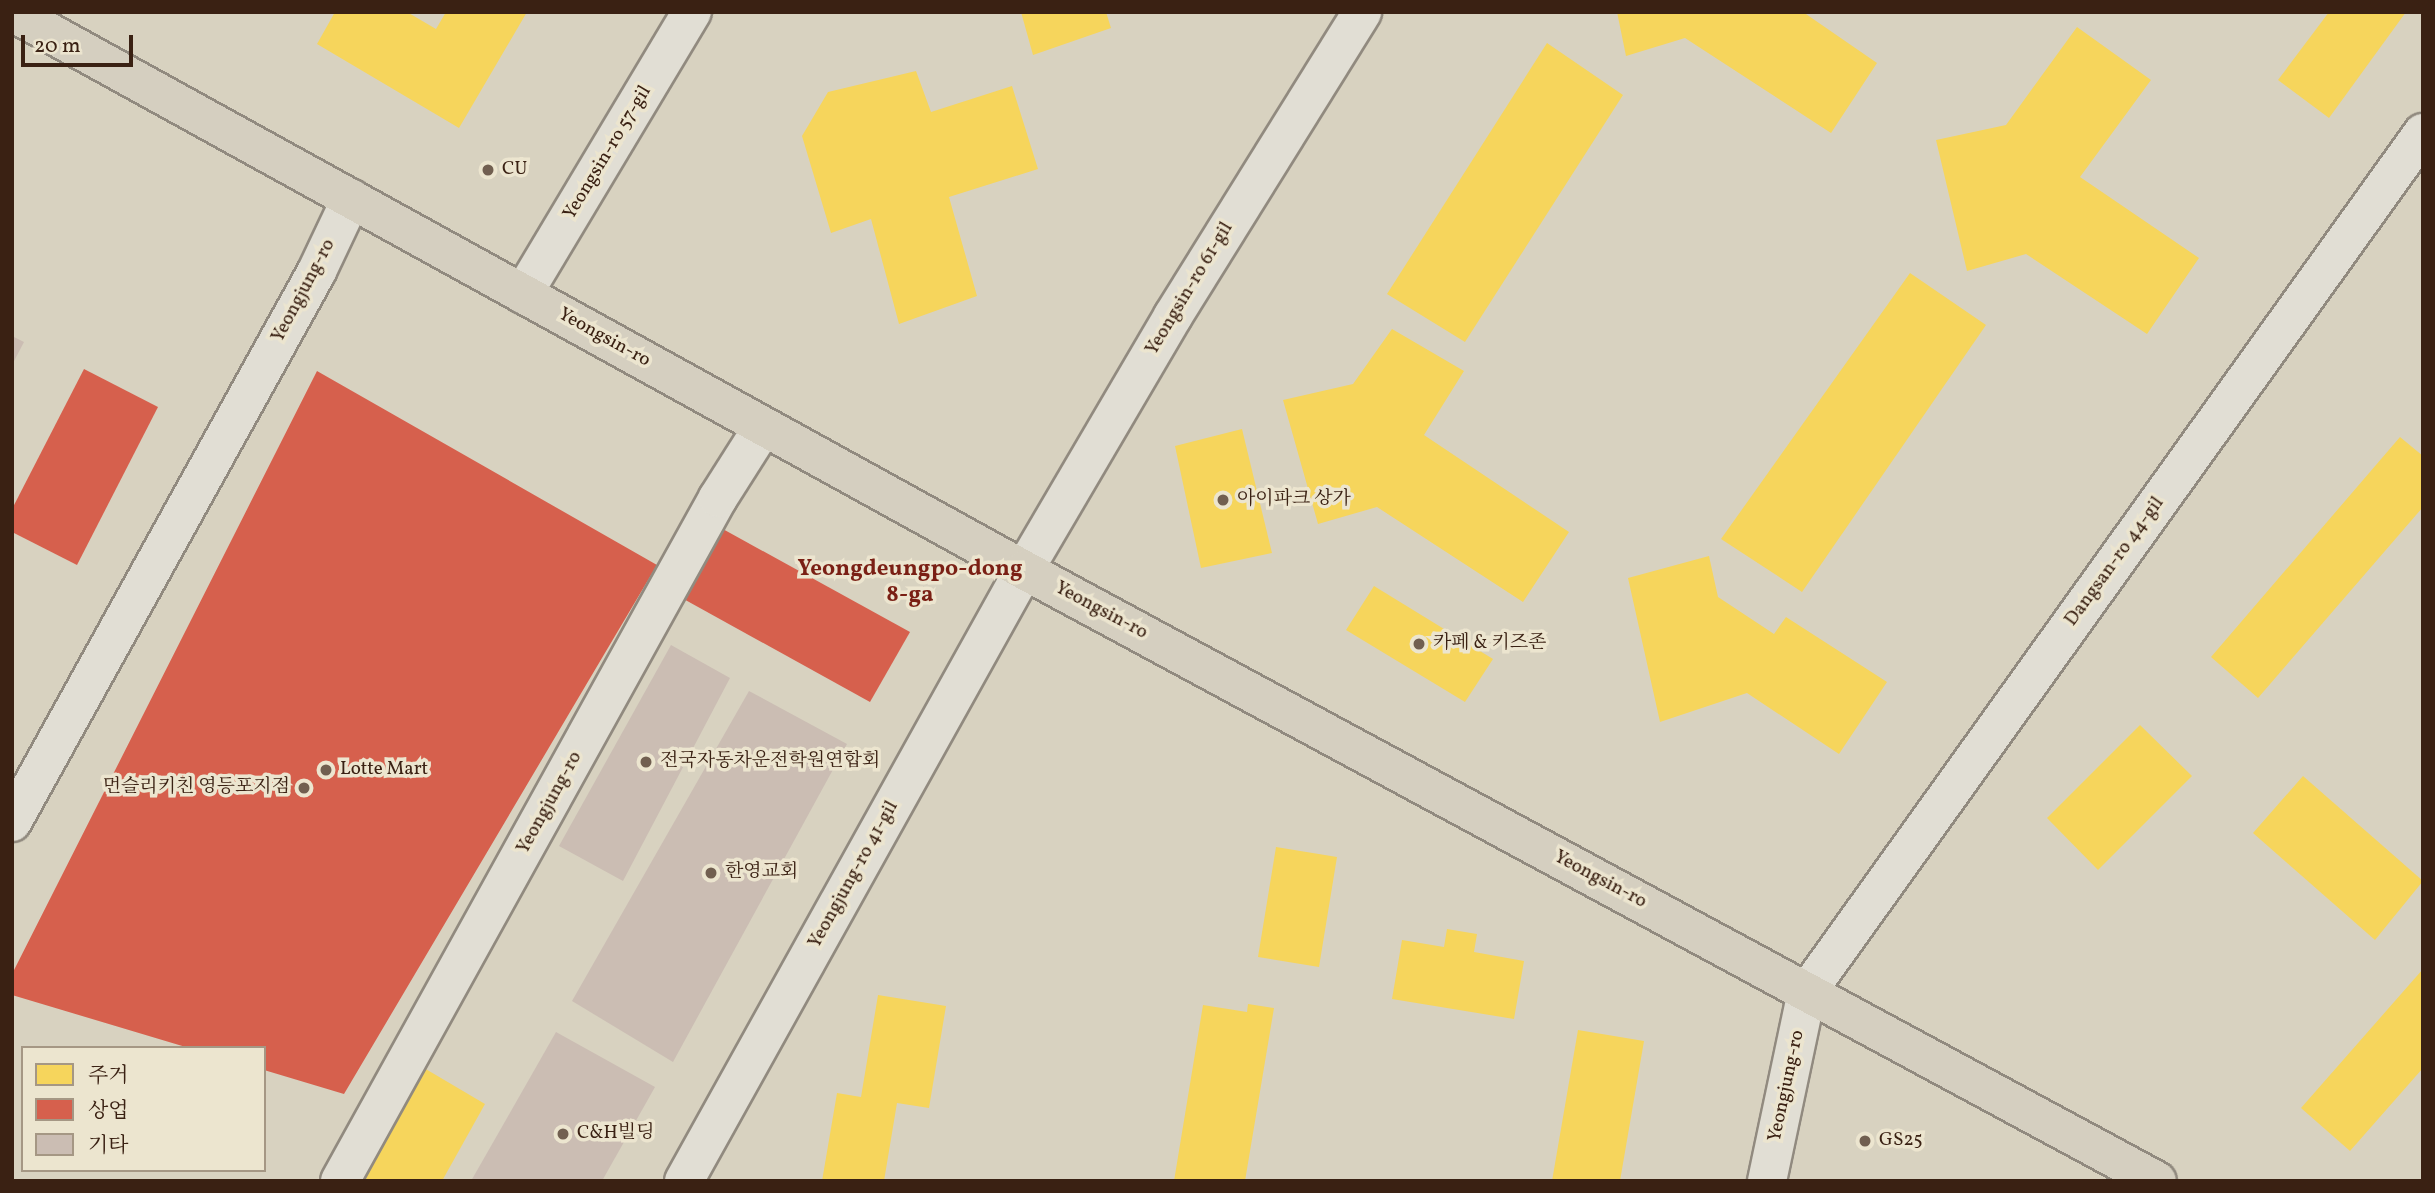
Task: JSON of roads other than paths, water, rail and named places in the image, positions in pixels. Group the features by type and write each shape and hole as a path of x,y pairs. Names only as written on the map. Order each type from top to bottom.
{"main road":[{"name":"Yeongsin-ro","path":"12,12 1024,570 2157,1181"}],"street":[{"name":"Yeongsin-ro 57-gil","path":"523,294 692,12"},
{"name":"Yeongsin-ro 61-gil","path":"1024,570 1173,316 1362,12"},
{"name":"Dangsan-ro 44-gil","path":"1807,992 2423,133"},
{"name":"Yeongjung-ro","path":"12,822 317,271 351,199"},
{"name":"Yeongjung-ro","path":"340,1181 718,498 763,426"},
{"name":"Yeongjung-ro 41-gil","path":"684,1181 1024,570"},
{"name":"Yeongjung-ro","path":"1768,1181 1807,992"}],"place":[{"name":"CU","path":"488,170"},
{"name":"아이파크 상가","path":"1223,500"},
{"name":"카페 & 키즈존","path":"1419,644"},
{"name":"전국자동차운전학원연합회","path":"646,762"},
{"name":"Lotte Mart","path":"326,770"},
{"name":"먼슬리키친 영등포지점","path":"304,788"},
{"name":"한영교회","path":"711,873"},
{"name":"C&H빌딩","path":"563,1134"},
{"name":"GS25","path":"1865,1141"}],"district":[{"name":"Yeongdeungpo-dong 8-ga","path":"910,582"}]}
